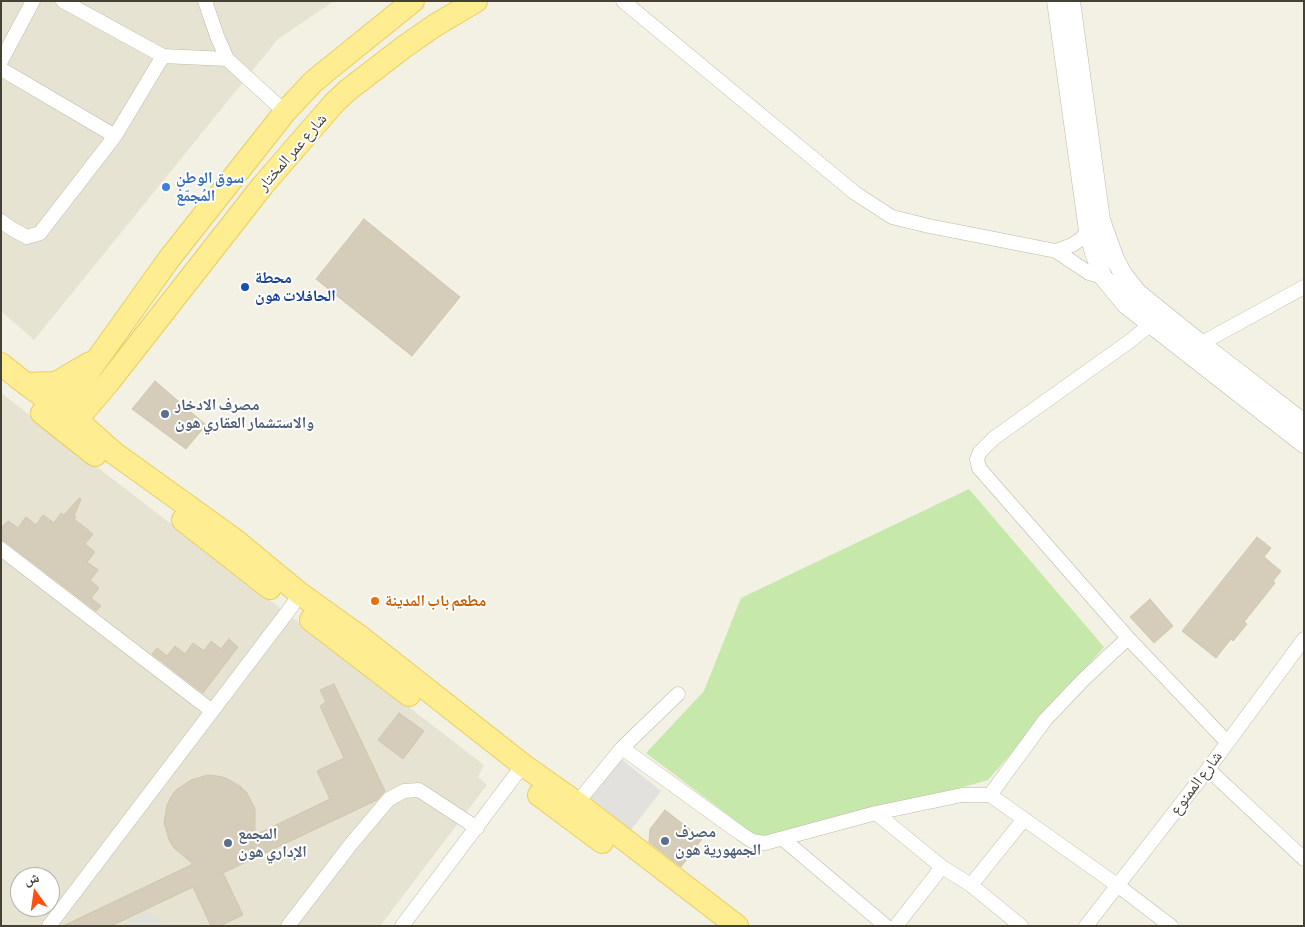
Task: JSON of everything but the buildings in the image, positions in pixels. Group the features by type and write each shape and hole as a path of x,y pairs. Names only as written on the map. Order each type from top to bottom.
{"main road":[{"name":"شارع عمر المختار","path":"64,421 100,357 169,259 285,112 312,83 413,1"},
{"name":"شارع عمر المختار","path":"64,421 106,385 263,185 335,102 348,90 434,26 476,1"},
{"path":"325,72 348,90"},
{"path":"26,384 56,384 100,357"},
{"path":"1,364 26,384 64,421 186,523 296,599 519,771 662,878 737,926"},
{"path":"1,382 114,453 235,540 296,599"},
{"path":"106,385 101,418 114,453"},
{"path":"519,771 577,803 662,878 712,926"}],"street":[{"path":"1,61 33,1"},
{"path":"63,1 164,56 227,58"},
{"path":"623,1 855,193 892,217 1056,251 1089,273 1103,277"},
{"path":"1056,1 1088,231 1103,277 1126,305 1151,324 1194,348 1304,423"},
{"path":"1071,1 1101,220 1108,242 1123,274 1138,293 1194,348 1304,444"},
{"path":"207,2 227,58 285,112"},
{"path":"1,221 27,237 40,233 115,136 164,56"},
{"path":"1,69 115,136"},
{"path":"1056,251 1082,239 1088,231"},
{"path":"1194,348 1304,287"},
{"path":"1151,324 994,438 980,452 977,459 980,468 1128,638 1227,742"},
{"path":"1,549 212,711"},
{"path":"49,926 296,599"},
{"path":"990,795 1046,720 1084,679 1128,638"},
{"name":"شارع الممنوع","path":"1086,926 1208,769 1304,639"},
{"path":"577,803 622,748 678,694"},
{"path":"622,748 752,841 764,843 876,813 962,795 990,795 1117,885 1171,926"},
{"path":"1208,769 1304,859"},
{"path":"402,926 519,771"},
{"path":"288,926 376,814 389,799 404,791 419,790 477,828"},
{"path":"876,813 942,867 970,885 1021,926"},
{"path":"970,885 1024,819"},
{"path":"783,839 886,926"},
{"path":"896,926 942,867"}],"shaded area":[{"path":"1,1 334,1 278,39 34,340 1,311"},
{"path":"1,393 484,765 478,777 487,785 380,926 1,926"},
{"path":"620,758 661,791 631,830 589,797"},
{"path":"148,912 165,926 120,926"}],"green space":[{"path":"969,489 1104,647 988,780 765,843 646,753 704,691 741,598"}],"place":[{"name":"سوق الوطن المُجمّعْ","path":"166,187"},
{"name":"محطة الحافلات هون","path":"245,287"},
{"name":"مصرف الادخار والاستشمار العقاري هون","path":"165,414"},
{"name":"مطعم باب المدينة","path":"375,601"},
{"name":"مصرف الجمهورية هون","path":"665,841"},
{"name":"المجمع الإداري هون","path":"228,843"}]}
